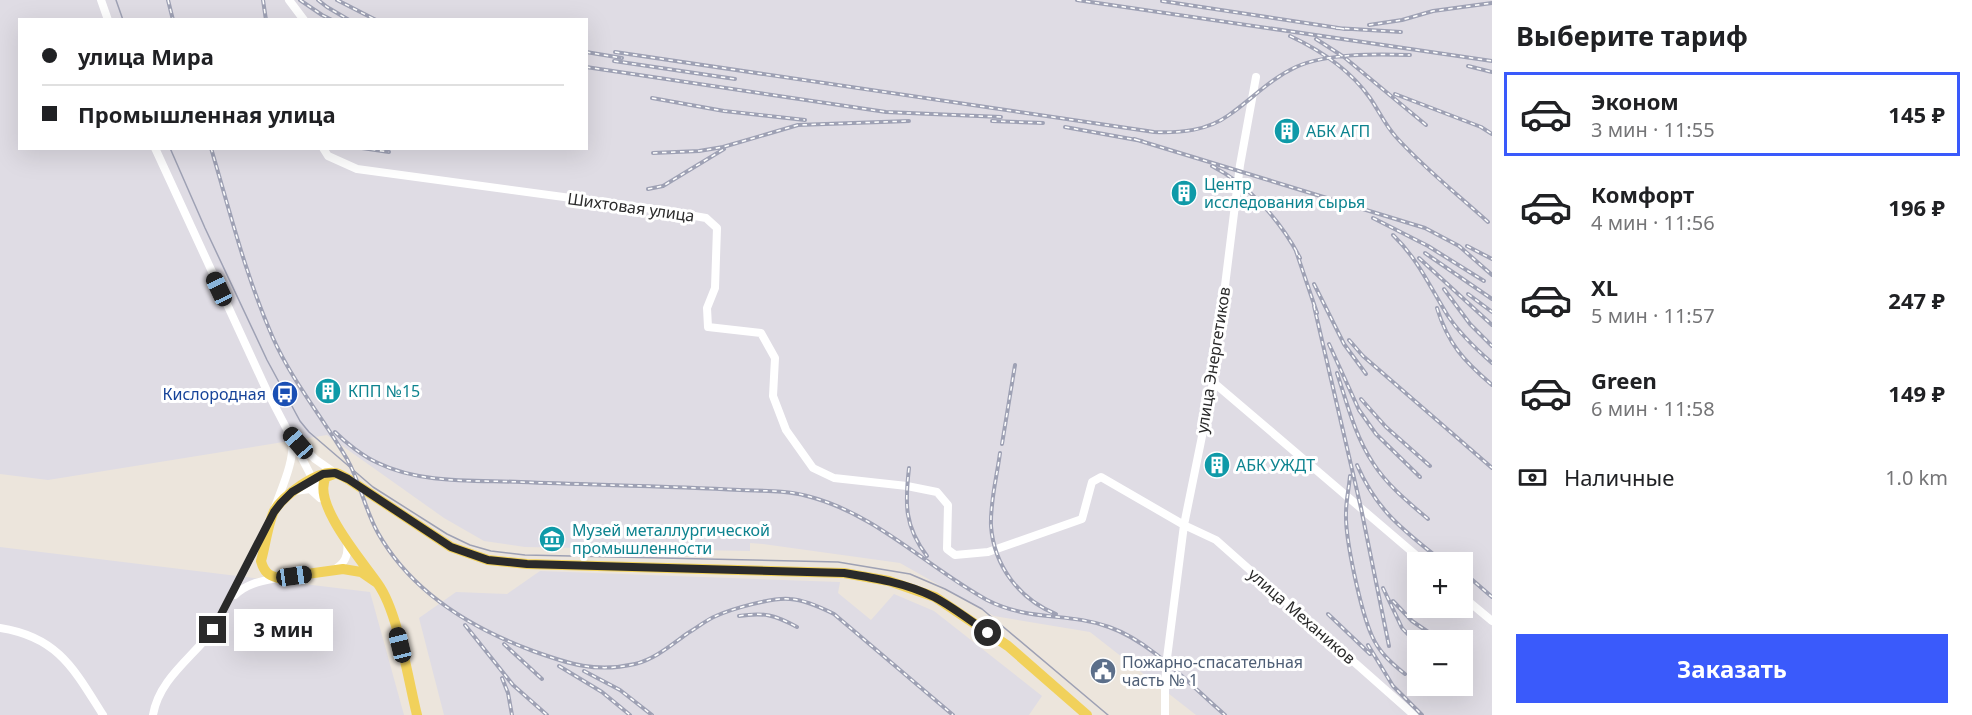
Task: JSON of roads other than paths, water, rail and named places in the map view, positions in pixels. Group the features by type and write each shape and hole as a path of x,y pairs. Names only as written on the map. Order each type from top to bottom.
{"main road":[{"path":"335,473 326,477 322,486 326,505 364,568 377,583 390,605 417,715"},
{"path":"377,583 368,576 353,570 278,578 266,572 261,561 274,512 292,492 323,474 335,473 348,479 451,547 488,560 527,564 844,573 904,585 935,597 1008,646 1087,715"}],"street":[{"path":"101,0 107,18"},
{"path":"289,0 302,18"},
{"name":"улица Энергетиков","path":"1166,715 1167,658 1184,525 1213,381 1240,165 1256,77"},
{"path":"156,150 267,391 326,505"},
{"name":"Шихтовая улица","path":"324,150 328,156 357,169 648,208 705,218 717,228 715,288 707,308 708,327 761,333 775,358 773,396 777,408 786,430 813,468 834,478 907,486 937,492 948,505 947,549 956,555 988,552 1082,519 1092,482 1101,477 1184,525"},
{"path":"1213,381 1412,552"},
{"path":"289,432 305,451 335,473"},
{"path":"152,713 168,680 202,645 213,630 274,512 292,450 293,442 289,432"},
{"path":"292,492 310,489 316,492 326,505"},
{"name":"улица Механиков","path":"1184,525 1216,540 1414,715"},
{"path":"330,571 344,562 348,555 347,541"},
{"path":"229,602 242,588 278,578"},
{"path":"1473,605 1492,621"},
{"path":"0,628 38,638 58,653 79,676 103,715"}],"tram line":[{"path":"116,0 122,18"},
{"path":"171,150 267,360 300,421 309,432 373,487 447,534 470,545 491,551 525,555 838,562 910,574 945,589 982,609 1108,715"}],"railway":[{"path":"168,0 172,18"},
{"path":"263,0 266,18"},
{"path":"300,0 328,18"},
{"path":"318,0 346,18"},
{"path":"337,0 372,18"},
{"path":"1077,0 1492,61"},
{"path":"1162,1 1345,29"},
{"path":"1369,25 1402,20 1433,11 1492,3"},
{"path":"1336,28 1401,32"},
{"path":"1290,36 1323,55 1354,79 1370,98 1396,137 1429,170 1488,222"},
{"path":"1316,39 1344,57 1426,125"},
{"path":"588,52 622,58"},
{"path":"615,52 1154,132 1193,130 1212,125 1278,77 1308,62 1352,55 1410,55"},
{"path":"614,61 735,79"},
{"path":"1468,66 1492,72"},
{"path":"588,67 886,112 1001,117"},
{"path":"1395,94 1481,127 1492,134"},
{"path":"652,98 724,111 805,120"},
{"path":"653,153 699,151 723,147 798,125 909,121"},
{"path":"992,121 1043,123"},
{"path":"1065,127 1142,141"},
{"path":"1134,139 1425,228 1459,246 1492,275"},
{"path":"648,189 663,186 724,149"},
{"path":"212,150 247,268 263,315 281,354 347,459 378,533 408,574 445,606 487,631 533,651 583,666 608,668 635,664 649,659 709,620 732,610 773,600 801,601 834,614 953,715"},
{"path":"376,150 389,152"},
{"path":"1212,166 1239,183 1263,205 1300,258"},
{"path":"1373,218 1428,246 1484,281"},
{"path":"1393,235 1417,264 1453,323 1492,363"},
{"path":"1467,246 1492,259"},
{"path":"1296,251 1317,313"},
{"path":"1425,253 1492,299"},
{"path":"1419,258 1492,325"},
{"path":"1314,284 1344,344 1366,374"},
{"path":"1444,289 1470,324 1492,346"},
{"path":"1468,294 1492,312"},
{"path":"1314,306 1361,508 1389,646"},
{"path":"1437,308 1446,332 1458,351 1492,385"},
{"path":"1349,340 1363,356 1492,468"},
{"path":"1329,344 1359,410 1376,434 1420,477"},
{"path":"1002,444 1015,365"},
{"path":"1337,373 1356,431 1373,463 1391,486 1428,519"},
{"path":"1361,399 1386,427 1430,466"},
{"path":"335,432 344,441 373,460 395,470 430,478 774,491 807,496 832,504 878,528 965,587 1003,607 1034,614 1094,622 1125,634 1156,654 1225,715"},
{"path":"1000,453 991,517 997,555 1020,590 1031,600 1056,614"},
{"path":"1357,465 1374,496 1393,520 1431,552"},
{"path":"909,468 907,503 910,524 919,545 927,556"},
{"path":"1350,476 1346,525 1363,610 1378,647 1405,674"},
{"path":"1473,581 1492,597"},
{"path":"1383,588 1402,628 1407,633"},
{"path":"1393,601 1412,621 1425,630"},
{"path":"739,616 756,614 769,616 797,627"},
{"path":"1328,614 1370,654"},
{"path":"465,625 513,685 547,715"},
{"path":"504,644 542,679"},
{"path":"1368,645 1393,686 1422,715"},
{"path":"559,666 602,692 630,715"},
{"path":"584,671 620,690 652,715"},
{"path":"502,678 508,693 512,715"}],"place":[{"name":"АБК АГП","path":"1287,131"},
{"name":"Центр исследования сырья","path":"1184,193"},
{"name":"КПП №15","path":"328,391"},
{"name":"Кислородная","path":"285,394"},
{"name":"АБК УЖДТ","path":"1217,465"},
{"name":"Музей металлургической промышленности","path":"552,539"},
{"name":"Пожарно-спасательная часть № 1","path":"1103,671"}]}
